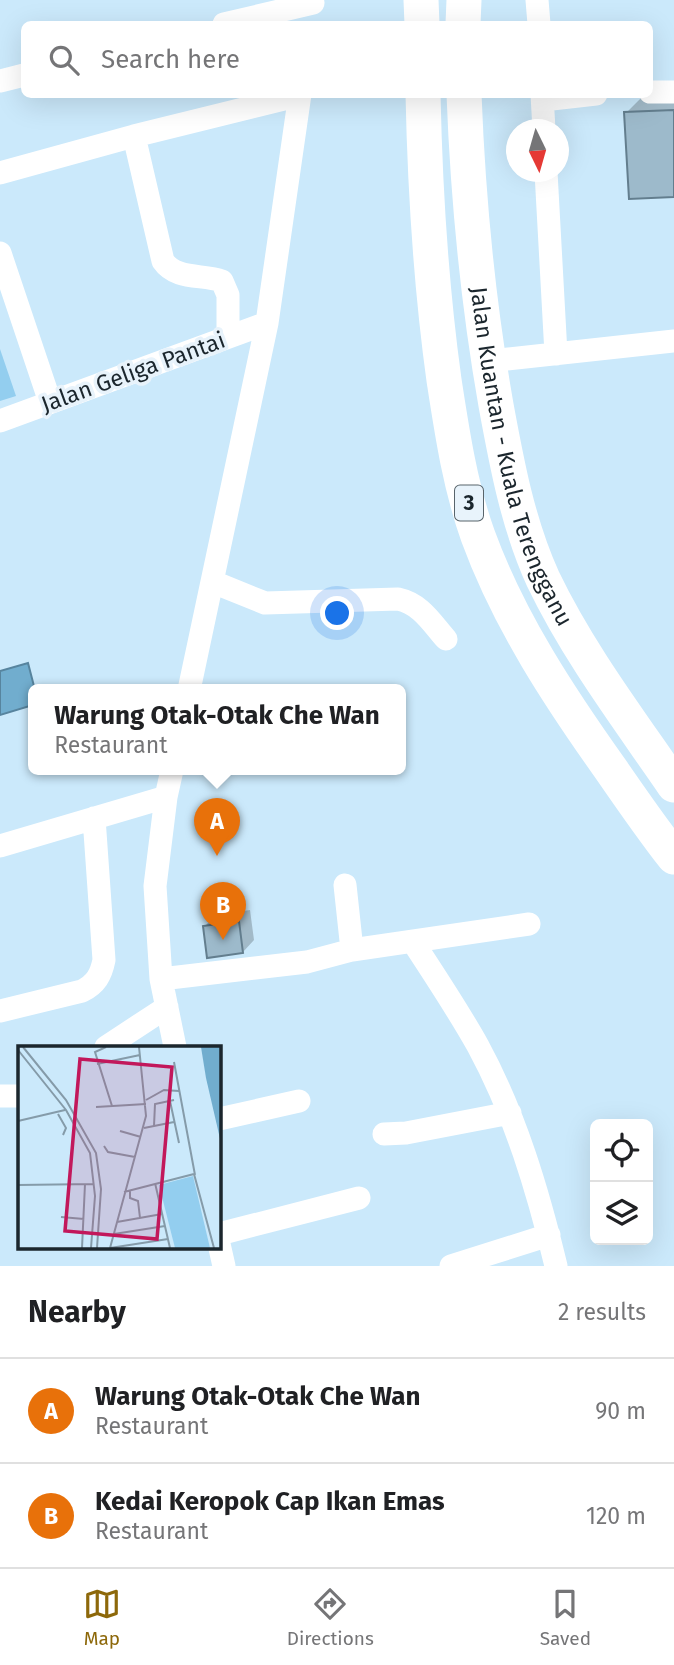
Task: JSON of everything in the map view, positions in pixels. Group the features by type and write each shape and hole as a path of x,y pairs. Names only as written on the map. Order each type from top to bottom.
{"highway":[{"path":"421,0 422,21"},
{"path":"463,21 464,0"},
{"name":"Jalan Kuantan - Kuala Terengganu","path":"423,98 425,173 437,327 448,408 462,479 478,536 525,638 567,708 674,857"},
{"name":"Jalan Kuantan - Kuala Terengganu","path":"464,98 477,271 488,361 515,502 543,579 584,651 674,785"}],"street":[{"path":"537,0 539,21"},
{"path":"242,21 312,9"},
{"path":"0,81 21,76"},
{"path":"653,92 674,92"},
{"path":"0,173 288,98"},
{"path":"190,684 267,323 300,98"},
{"path":"542,98 543,119"},
{"path":"134,136 163,261 178,274 222,281 228,295 228,337"},
{"path":"547,182 556,354"},
{"path":"0,253 50,402"},
{"name":"Jalan Geliga Pantai","path":"0,421 267,323"},
{"path":"488,361 674,341"},
{"path":"213,582 265,603 398,599 410,602 422,610 446,639"},
{"path":"171,775 155,886 161,979 175,1046"},
{"path":"0,846 166,797"},
{"path":"0,1012 90,987 102,972 104,960 94,818"},
{"path":"345,885 352,950"},
{"path":"161,979 307,961 352,950 529,924"},
{"path":"413,942 478,1047 509,1113 549,1235 556,1266"},
{"path":"108,1046 167,1007"},
{"path":"0,1096 18,1096"},
{"path":"220,1119 299,1101"},
{"path":"384,1134 406,1133 509,1113"},
{"path":"220,1234 359,1198"},
{"path":"451,1266 549,1235"},
{"path":"220,1248 224,1266"}],"shaded area":[{"path":"0,349 16,396 0,401"},
{"path":"28,663 33,684 28,684 28,707 0,715 0,671"}],"building":[{"path":"674,110 674,197 629,199 624,112"},
{"path":"239,921 243,953 207,958 203,926"}],"place":[{"name":"Warung Otak-Otak Che Wan","path":"217,856"},
{"name":"Kedai Keropok Cap Ikan Emas","path":"223,940"}]}
